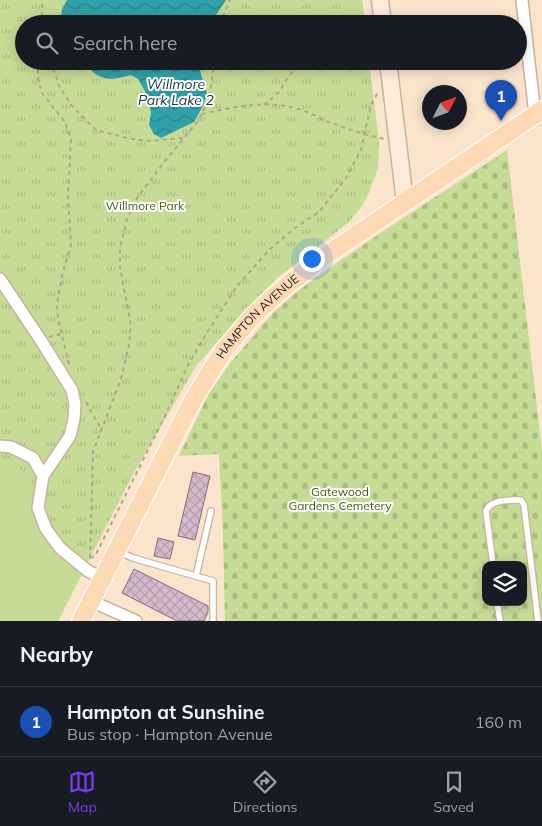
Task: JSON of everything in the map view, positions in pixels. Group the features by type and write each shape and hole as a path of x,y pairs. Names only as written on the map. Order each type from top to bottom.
{"main road":[{"path":"380,0 382,15"},
{"path":"389,70 405,202"},
{"name":"HAMPTON AVENUE","path":"80,621 193,400 224,350 252,317 269,300 325,256 540,113"}],"street":[{"path":"522,0 524,15"},
{"path":"527,31 540,113"},
{"path":"0,279 72,390 75,404 70,436 43,476 38,508 46,529 60,548 88,571 102,578"},
{"path":"0,446 11,446 33,458 43,476"},
{"path":"90,601 136,621"}],"lane":[{"path":"492,561 486,511 488,506 493,503 521,500 524,505 538,621"},
{"path":"196,576 211,511"},
{"path":"117,550 133,558 213,581 213,621"},
{"path":"498,606 500,621"}],"path":[{"path":"41,15 43,0"},
{"path":"224,15 230,0"},
{"path":"38,70 42,93 65,122 71,139 68,197 71,245 57,303 58,319 70,367"},
{"path":"54,70 59,86 72,106 96,130 147,141 184,138"},
{"path":"89,560 93,452 121,379 129,345 131,325 120,267 120,248 127,219 137,198 198,121 209,99 213,70"},
{"path":"264,105 279,92 294,70"},
{"path":"202,114 247,106 286,106 302,110 364,135 398,141"},
{"path":"83,396 101,430"}],"green space":[{"name":"Willmore Park","path":"0,0 362,0 364,15 15,15 15,70 370,70 379,153 378,168 369,193 362,206 349,222 277,278 196,366 131,478 58,621 0,621"},
{"name":"Gatewood Gardens Cemetery","path":"507,150 542,451 542,621 225,621 219,454 179,456 209,393 232,361 274,312 321,274"},
{"path":"0,459 9,460 28,476 33,510 40,531 56,556 70,564 79,580 58,621 0,621"}],"water":[{"path":"67,0 226,0 216,15 61,15"},
{"name":"Willmore Park Lake 2","path":"91,70 200,70 207,94 194,122 161,138 154,134 149,125 151,112 146,93 138,79 131,75 110,79"}],"building":[{"path":"193,472 210,476 195,540 178,536"},
{"path":"158,538 174,542 170,559 154,556"},
{"path":"134,569 208,606 208,612 204,621 177,621 122,593"}],"place":[{"name":"Hampton at Sunshine","path":"501,121"}]}
